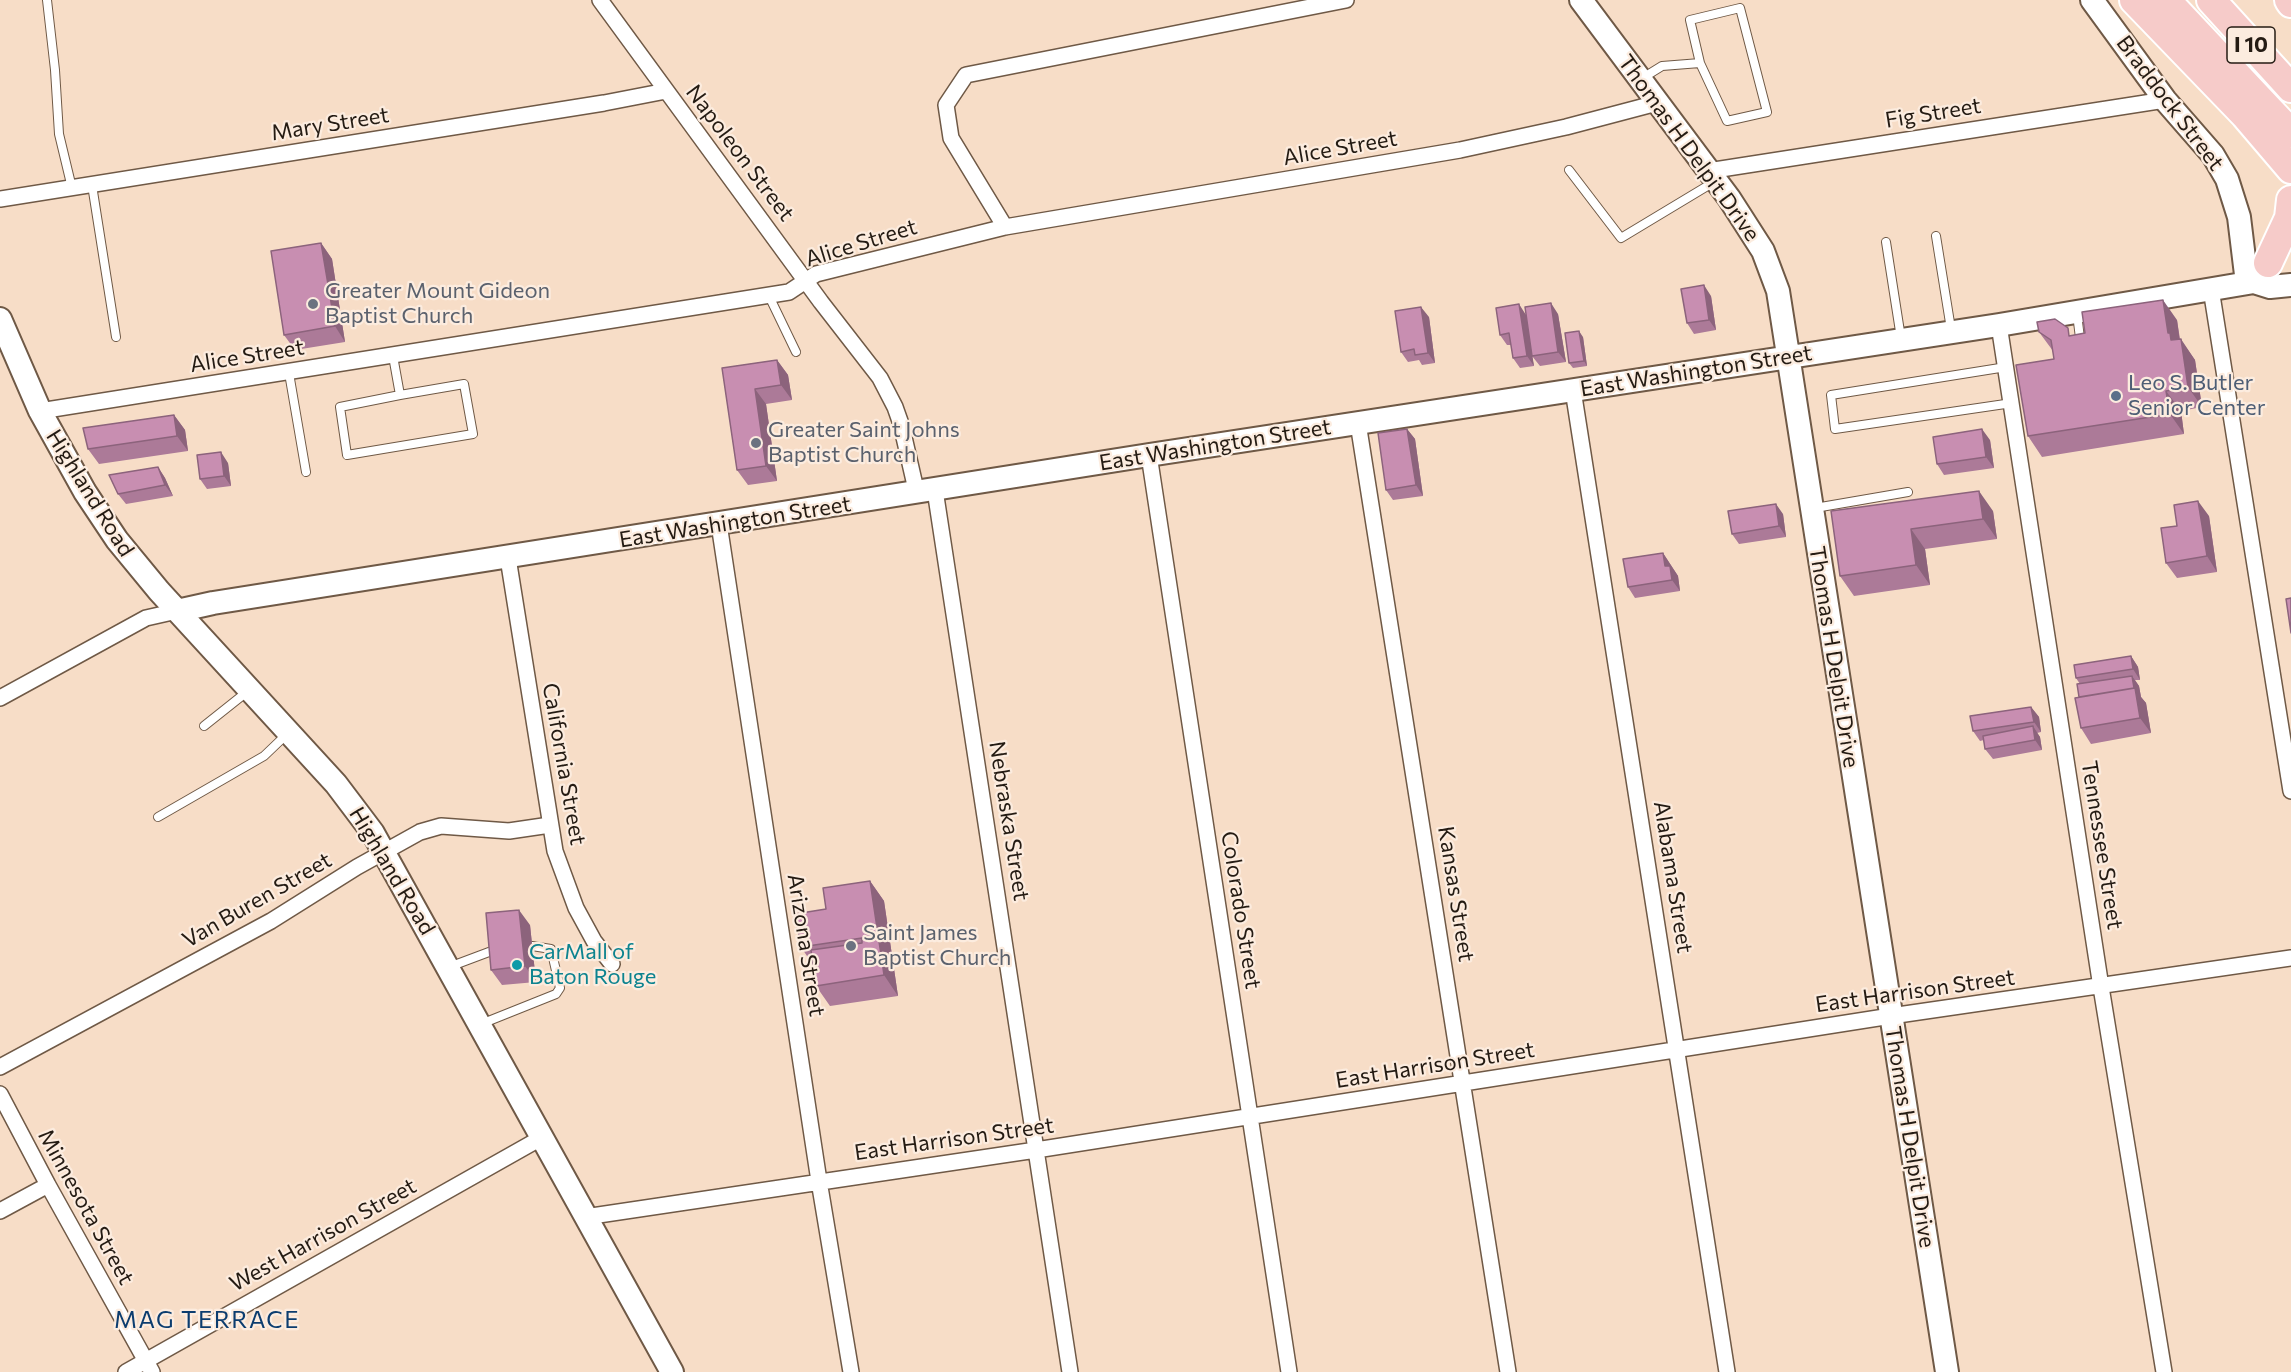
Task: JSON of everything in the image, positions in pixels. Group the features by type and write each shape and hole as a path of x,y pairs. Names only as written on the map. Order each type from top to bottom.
{"highway":[{"path":"2134,0 2245,115 2290,167 2291,195"},
{"path":"2166,0 2291,133"},
{"name":"I 10","path":"2211,0 2291,88"},
{"path":"2265,271 2289,218 2291,200"}],"street":[{"name":"Napoleon Street","path":"600,0 880,378 889,394 926,492"},
{"path":"1005,226 951,138 946,105 966,75 1346,0"},
{"name":"Thomas H Delpit Drive","path":"1581,0 1755,237 1778,291 1947,1372"},
{"name":"Braddock Street","path":"2092,0 2165,100 2213,155 2227,179 2239,217 2265,271"},
{"name":"Mary Street","path":"0,199 592,105 666,91"},
{"name":"Fig Street","path":"1712,176 2165,100"},
{"name":"Alice Street","path":"40,411 769,296 789,292 816,274 1005,226 1460,150 1566,127 1657,103"},
{"name":"East Washington Street","path":"177,611 213,603 1358,423 1999,325 2211,290 2265,271 2270,287 2291,285"},
{"path":"2211,290 2291,791"},
{"name":"Highland Road","path":"0,320 40,411 99,514 138,566 349,800 373,833 672,1372"},
{"name":"Tennessee Street","path":"1999,325 2011,376 2012,403 2101,987 2164,1372"},
{"name":"Alabama Street","path":"1573,390 1727,1372"},
{"name":"Kansas Street","path":"1358,423 1508,1372"},
{"name":"Colorado Street","path":"1149,456 1289,1372"},
{"name":"Nebraska Street","path":"926,492 1036,1150 1070,1372"},
{"name":"Arizona Street","path":"719,524 819,1181 851,1372"},
{"name":"California Street","path":"508,558 555,851 576,908 594,941 612,964"},
{"path":"0,698 146,618 177,611"},
{"name":"Van Buren Street","path":"0,1066 271,921 384,852 429,828 455,827 509,831 550,825"},
{"name":"East Harrison Street","path":"585,1216 1036,1150 1891,1016 2291,958"},
{"name":"Minnesota Street","path":"0,1094 149,1367"},
{"name":"West Harrison Street","path":"126,1372 149,1367 542,1137"},
{"path":"0,1211 48,1185"}],"lane":[{"path":"47,0 59,134 72,188"},
{"path":"1740,8 1767,112 1727,121 1700,63 1690,20 1740,8"},
{"path":"1640,80 1662,66 1700,63"},
{"path":"1569,170 1621,238 1712,176"},
{"path":"92,184 116,337"},
{"path":"1936,236 1952,332"},
{"path":"1886,242 1902,340"},
{"path":"769,296 796,352"},
{"path":"2076,345 2080,338 2077,312"},
{"path":"393,356 400,395"},
{"path":"289,373 306,472"},
{"path":"2011,376 1831,395 1835,429 2012,403"},
{"path":"464,384 473,434 347,455 340,407 400,395 464,384"},
{"path":"1811,508 1908,492"},
{"path":"204,726 249,690"},
{"path":"158,817 264,756 288,733"},
{"path":"480,1025 556,994 560,988 551,949 532,946"},
{"path":"448,967 498,949"}],"building":[{"name":"Greater Mount Gideon Baptist Church","path":"321,243 335,326 284,335 271,251"},
{"path":"1704,285 1709,320 1687,323 1681,289"},
{"name":"Leo S. Butler Senior Center","path":"2163,300 2171,340 2181,339 2188,387 2166,391 2170,414 2028,436 2016,365 2054,359 2051,340 2039,332 2037,322 2055,319 2068,328 2069,336 2085,333 2082,312"},
{"path":"1551,303 1558,352 1532,356 1525,307"},
{"path":"1519,304 1527,356 1513,358 1509,333 1500,335 1496,308"},
{"path":"1421,307 1428,353 1415,355 1414,349 1401,352 1395,311"},
{"path":"1579,331 1584,361 1569,363 1565,333"},
{"path":"777,360 781,385 755,389 766,466 737,470 722,368"},
{"path":"174,415 177,436 88,449 83,428"},
{"path":"1407,429 1416,485 1386,490 1378,433"},
{"path":"1982,429 1986,457 1937,464 1933,437"},
{"path":"221,452 224,476 200,479 197,455"},
{"path":"158,467 165,485 118,494 109,475"},
{"path":"1979,491 1983,519 1911,529 1916,565 1840,576 1831,511"},
{"path":"2198,501 2207,556 2166,563 2161,528 2177,526 2174,505"},
{"path":"1776,504 1779,526 1732,534 1728,511"},
{"path":"1663,553 1665,566 1670,566 1672,580 1628,587 1623,559"},
{"path":"2291,598 2291,633 2286,599"},
{"path":"2131,656 2133,669 2076,678 2074,665"},
{"path":"2132,676 2134,688 2079,697 2077,684"},
{"path":"2135,688 2140,718 2081,728 2075,698"},
{"path":"2031,707 2034,722 1973,731 1970,716"},
{"path":"2033,726 2035,740 1985,749 1983,736"},
{"path":"870,881 884,975 816,986 811,950 862,943 862,938 801,947 795,914 826,909 823,888"},
{"path":"519,910 525,966 491,970 486,913"}],"place":[{"name":"Greater Mount Gideon Baptist Church","path":"313,304"},
{"name":"Leo S. Butler Senior Center","path":"2116,396"},
{"name":"Greater Saint Johns Baptist Church","path":"756,443"},
{"name":"Saint James Baptist Church","path":"851,946"},
{"name":"CarMall of Baton Rouge","path":"517,965"}],"district":[{"name":"MAG TERRACE","path":"207,1320"}]}
